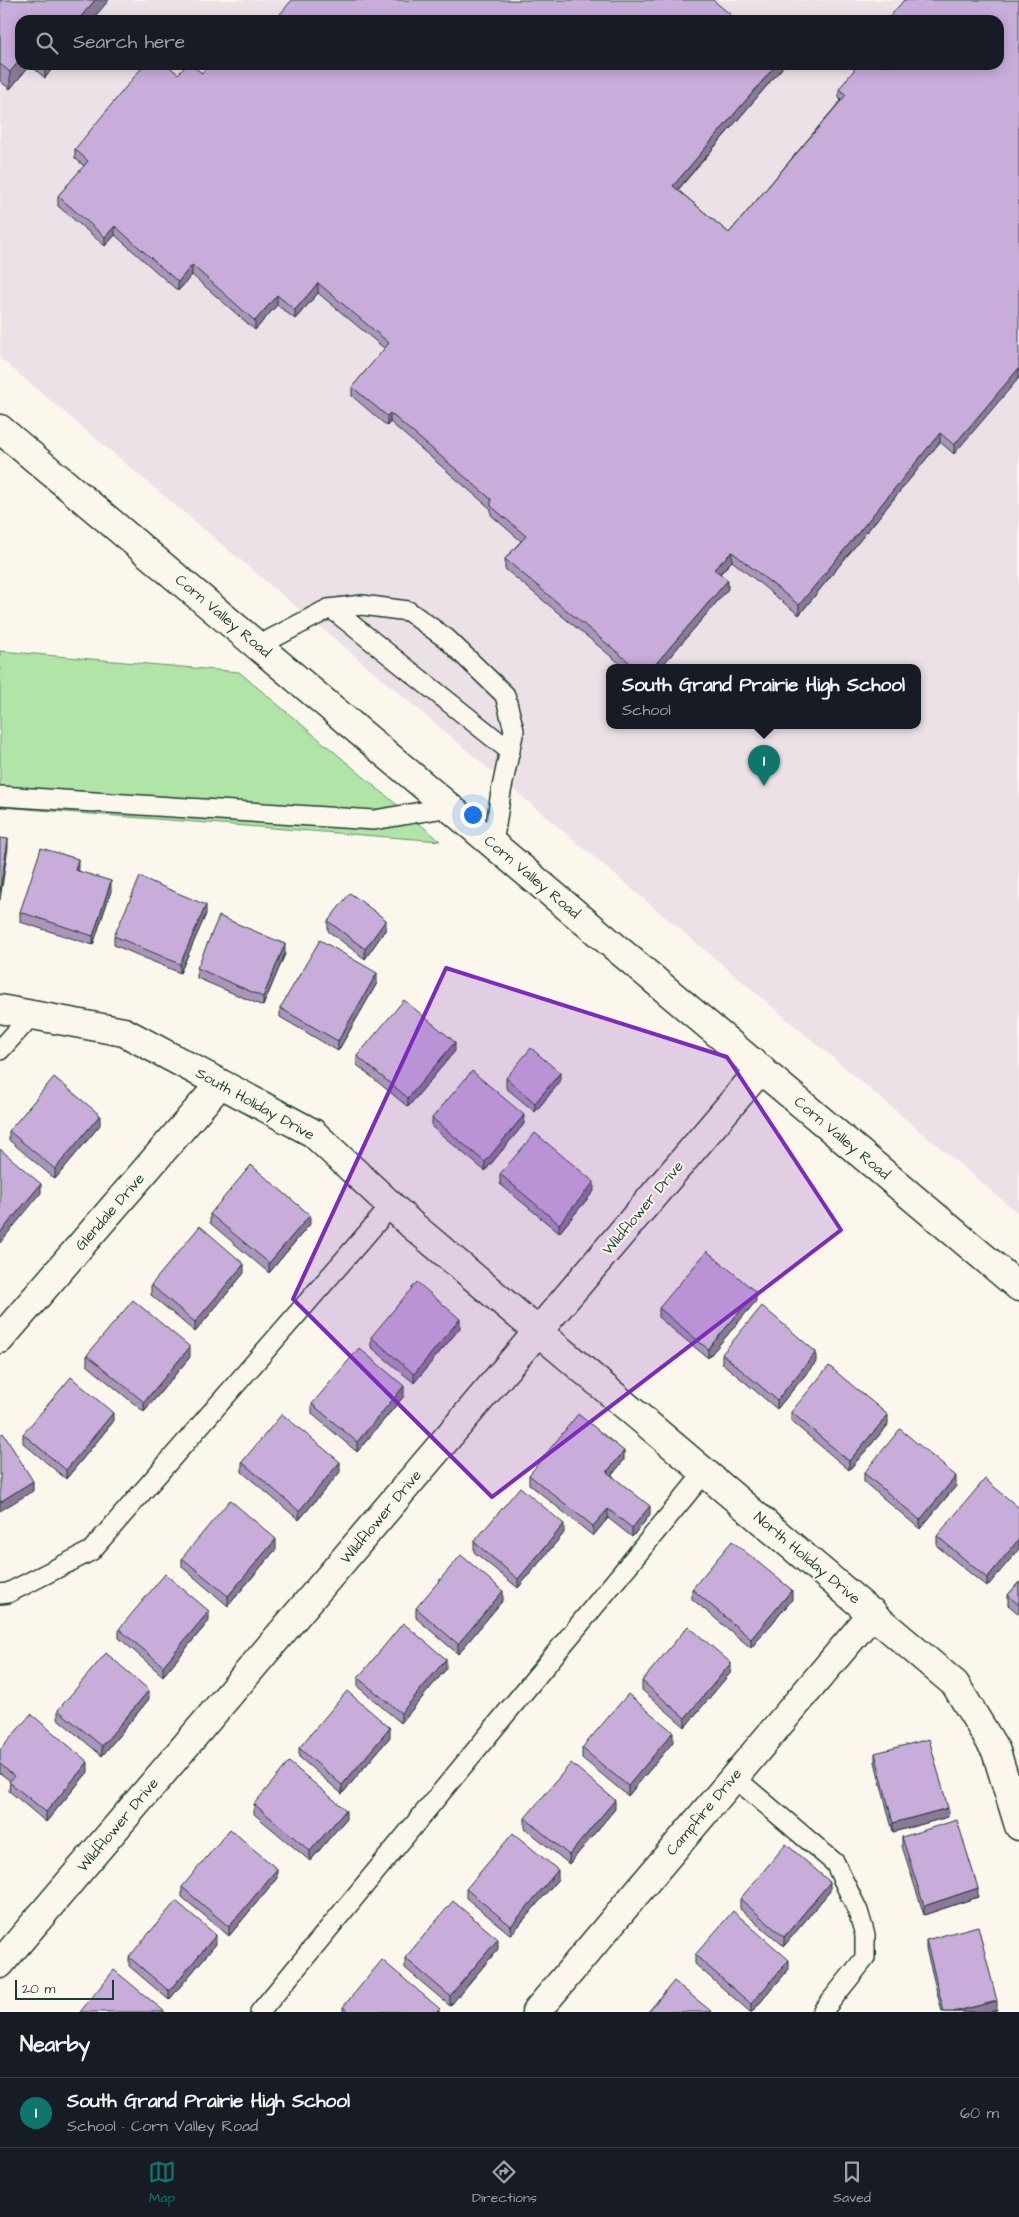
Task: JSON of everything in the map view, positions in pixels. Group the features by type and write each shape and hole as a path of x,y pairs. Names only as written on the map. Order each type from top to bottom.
{"street":[{"name":"Corn Valley Road","path":"0,429 1019,1287"},
{"name":"South Holiday Drive","path":"0,1009 124,1032 313,1133 391,1206 538,1332"},
{"name":"Wildflower Drive","path":"5,1947 538,1332 761,1069"},
{"name":"Glendale Drive","path":"0,1339 220,1084"},
{"name":"North Holiday Drive","path":"538,1332 955,1684 996,1751 1019,1826"},
{"name":"Campfire Drive","path":"536,2012 873,1613"}],"lane":[{"path":"258,646 332,609 362,605 408,611 447,639 505,695 514,730 493,844"},
{"path":"332,609 510,751"},
{"path":"0,796 374,820 450,808"},
{"path":"0,1050 32,1015"},
{"path":"0,1594 8,1593 91,1551 391,1206"},
{"path":"260,2012 705,1472"},
{"path":"734,1777 835,1863 858,1911 866,1935 865,1958 822,2012"}],"highlighted area":[{"path":"446,968 727,1057 841,1230 492,1497 293,1299"}],"shaded area":[{"path":"0,0 1019,0 1019,1214 0,358"}],"green space":[{"path":"0,651 239,672 440,841 0,807"}],"building":[{"path":"0,0 95,0 82,15 15,15 15,66 10,72 0,64"},
{"path":"292,0 713,0 731,15 279,15"},
{"path":"904,0 1019,0 1019,368 954,445 940,433 799,605 732,552 714,569 728,580 656,664 631,664 505,559 526,536 491,506 491,499 390,413 387,416 352,387 389,343 318,283 295,310 277,295 255,321 192,265 178,282 115,226 105,237 58,196 88,161 75,149 140,70 173,70 178,74 182,70 198,70 202,73 204,70 772,70 673,186 729,233 846,95 839,89 854,70 1004,70 1004,15 891,15"},
{"path":"0,838 8,839 0,891"},
{"path":"41,848 78,859 75,870 111,881 93,936 20,912"},
{"path":"140,877 206,905 180,964 114,936"},
{"path":"350,893 386,920 365,949 328,921"},
{"path":"219,916 285,944 263,997 197,968"},
{"path":"320,940 377,973 338,1041 280,1008"},
{"path":"404,1000 455,1042 408,1098 357,1056"},
{"path":"531,1048 560,1073 535,1103 506,1078"},
{"path":"472,1071 524,1115 485,1162 432,1118"},
{"path":"54,1077 100,1115 55,1169 9,1131"},
{"path":"535,1133 594,1182 559,1224 500,1174"},
{"path":"0,1149 41,1184 0,1233"},
{"path":"251,1165 310,1215 269,1263 210,1214"},
{"path":"200,1226 244,1264 195,1322 151,1285"},
{"path":"707,1251 756,1292 708,1349 659,1308"},
{"path":"417,1282 460,1319 414,1374 371,1337"},
{"path":"133,1300 190,1347 144,1402 87,1355"},
{"path":"762,1306 816,1352 777,1400 722,1354"},
{"path":"359,1348 404,1386 357,1442 312,1404"},
{"path":"829,1366 888,1415 849,1461 791,1412"},
{"path":"71,1377 113,1413 66,1470 23,1434"},
{"path":"282,1414 340,1462 299,1511 242,1462"},
{"path":"578,1414 624,1451 607,1472 650,1506 632,1528 608,1509 593,1526 529,1475"},
{"path":"900,1429 956,1476 920,1520 864,1473"},
{"path":"3,1433 33,1481 0,1502 0,1435"},
{"path":"985,1479 1019,1508 1019,1539 987,1578 937,1536"},
{"path":"520,1487 564,1524 518,1579 474,1542"},
{"path":"230,1500 276,1539 228,1596 182,1558"},
{"path":"732,1541 792,1590 751,1639 692,1589"},
{"path":"461,1555 503,1591 458,1644 416,1608"},
{"path":"165,1574 209,1611 163,1666 119,1629"},
{"path":"1019,1582 1019,1605 1008,1595"},
{"path":"403,1623 446,1659 401,1713 358,1678"},
{"path":"688,1626 731,1663 685,1718 642,1681"},
{"path":"106,1653 149,1690 102,1746 58,1710"},
{"path":"347,1691 390,1728 342,1785 299,1748"},
{"path":"628,1694 673,1732 628,1786 582,1748"},
{"path":"31,1714 88,1762 46,1812 9,1782 14,1776 0,1764 0,1750"},
{"path":"929,1739 948,1808 893,1823 875,1753"},
{"path":"289,1762 346,1810 310,1851 254,1804"},
{"path":"571,1763 615,1800 569,1855 525,1818"},
{"path":"957,1820 978,1888 924,1906 902,1837"},
{"path":"230,1829 277,1869 229,1927 182,1887"},
{"path":"513,1833 558,1870 511,1926 466,1889"},
{"path":"786,1844 830,1882 784,1937 740,1899"},
{"path":"176,1901 216,1935 169,1991 129,1957"},
{"path":"453,1901 498,1939 450,1996 405,1958"},
{"path":"733,1911 789,1960 751,2004 695,1955"},
{"path":"978,1926 997,2001 953,2012 944,2012 926,1940"},
{"path":"382,1960 440,2009 437,2012 349,2012 343,2007"},
{"path":"114,1970 165,2012 80,2012"},
{"path":"674,1981 712,2012 648,2012"}],"place":[{"name":"South Grand Prairie High School","path":"764,786"}]}
